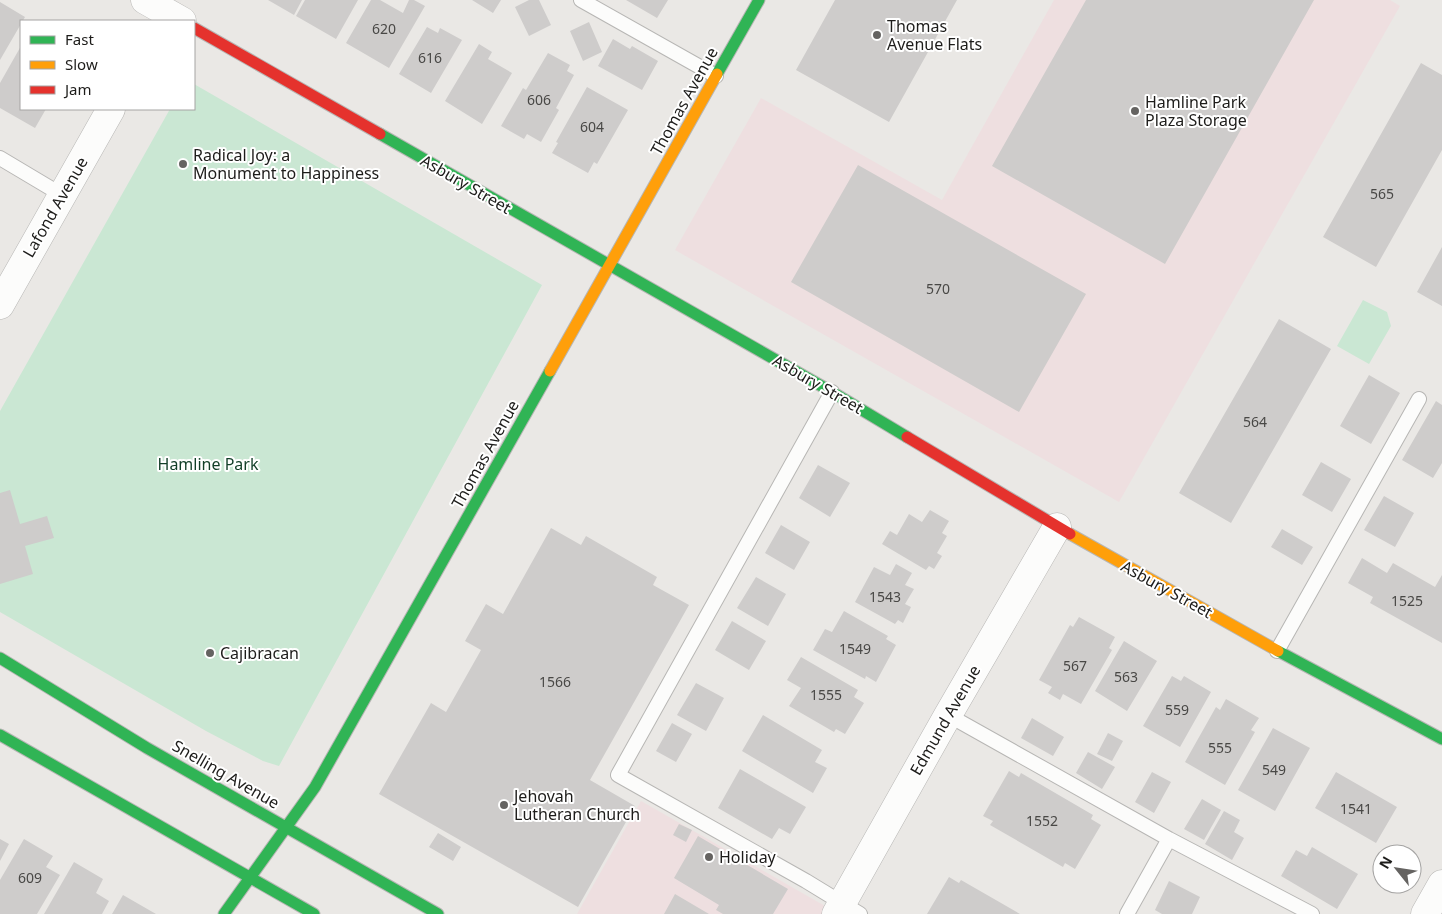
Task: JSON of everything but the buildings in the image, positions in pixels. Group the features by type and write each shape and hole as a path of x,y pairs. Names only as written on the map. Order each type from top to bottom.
{"street":[{"name":"Thomas Avenue","path":"224,914 315,787 759,0"},
{"name":"Asbury Street","path":"195,29 832,392 1057,527 1278,651 1442,739"},
{"name":"Lafond Avenue","path":"0,305 110,110"},
{"name":"Edmund Avenue","path":"846,910 948,715 1057,527"},
{"name":"Snelling Avenue","path":"0,658 147,748 438,914"},
{"path":"0,735 314,914"},
{"path":"1425,914 1442,884"}],"lane":[{"path":"581,0 716,76"},
{"path":"0,158 62,195"},
{"path":"832,392 618,775 846,910"},
{"path":"1278,651 1419,400"},
{"path":"948,715 1168,840 1312,914"},
{"path":"1127,914 1168,840"}],"shaded area":[{"path":"1054,0 1390,0 1400,6 1119,502 675,250 761,98 942,200"},
{"path":"641,801 839,914 577,914"}],"green space":[{"name":"Hamline Park","path":"195,85 542,285 279,766 263,761 206,731 0,612 0,411 169,110 195,110"},
{"path":"1363,300 1387,312 1391,326 1369,364 1337,346"}],"traffic: fast":[{"path":"717,74 759,0"},
{"path":"380,134 832,392 907,437"},
{"path":"224,914 315,787 550,371"},
{"path":"1278,651 1442,739"},
{"path":"0,658 147,748 438,914"},
{"path":"0,735 314,914"}],"traffic: slow":[{"path":"550,371 717,74"},
{"path":"1070,534 1278,651"}],"traffic: jam":[{"path":"195,29 380,134"},
{"path":"907,437 1070,534"}],"place":[{"name":"Thomas Avenue Flats","path":"877,35"},
{"name":"Hamline Park Plaza Storage","path":"1135,111"},
{"name":"Radical Joy: a Monument to Happiness","path":"183,164"},
{"name":"Cajibracan","path":"210,653"},
{"name":"Jehovah Lutheran Church","path":"504,805"},
{"name":"Holiday","path":"709,857"}]}
